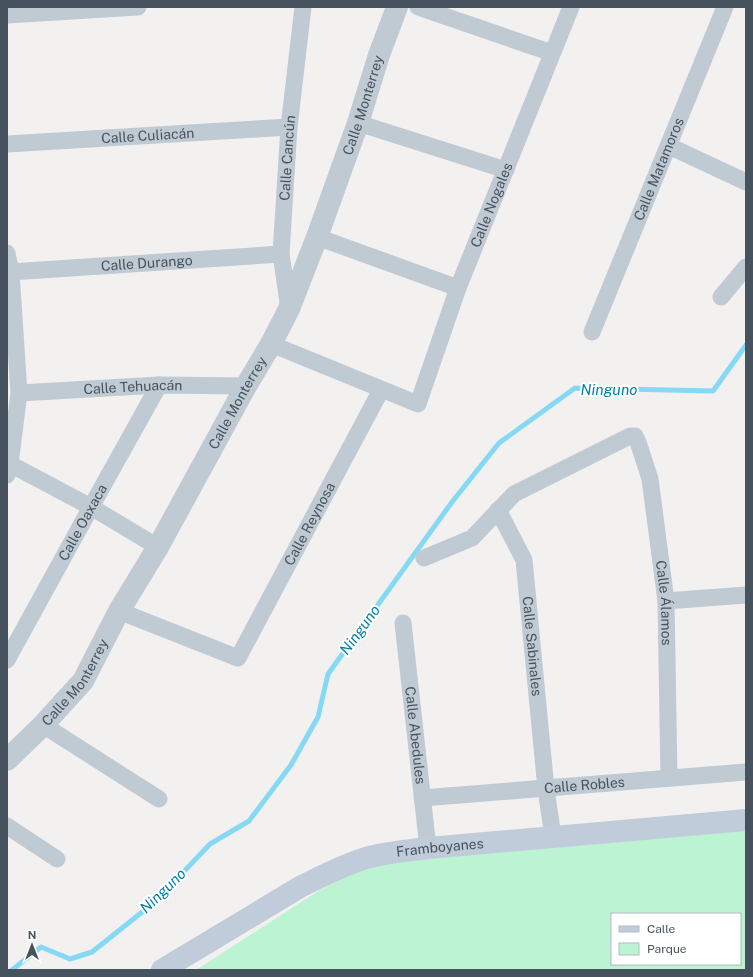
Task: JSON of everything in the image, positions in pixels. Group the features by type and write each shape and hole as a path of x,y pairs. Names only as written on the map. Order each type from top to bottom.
{"main road":[{"name":"Framboyanes","path":"162,970 300,887 322,876 364,859 393,852 428,848 746,820"}],"street":[{"path":"7,15 42,10 138,7"},
{"name":"Calle Cancún","path":"289,309 281,254 289,127 303,7"},
{"name":"Calle Monterrey","path":"10,751 43,725 83,681 119,611 158,547 246,386 272,344 289,309 317,237 358,123 379,55 397,7"},
{"path":"418,7 552,53"},
{"name":"Calle Nogales","path":"381,390 418,404 458,288 571,7"},
{"name":"Calle Matamoros","path":"592,332 725,7"},
{"path":"358,123 506,170"},
{"name":"Calle Culiacán","path":"7,144 289,127"},
{"path":"669,146 746,182"},
{"path":"317,237 458,288"},
{"path":"7,253 11,272 19,393 9,470 91,506 158,547"},
{"name":"Calle Durango","path":"11,272 281,254"},
{"path":"721,297 746,267"},
{"path":"272,344 381,390"},
{"name":"Calle Tehuacán","path":"19,393 159,385 246,386"},
{"name":"Calle Oaxaca","path":"7,660 159,385"},
{"name":"Calle Reynosa","path":"119,611 238,658 381,390"},
{"name":"Calle Álamos","path":"498,510 514,494 630,436 635,436 650,479 666,601 669,778"},
{"path":"424,558 472,538 498,510"},
{"name":"Calle Sabinales","path":"498,510 524,560 546,789 553,838"},
{"path":"666,601 746,595"},
{"name":"Calle Abedules","path":"403,623 428,848"},
{"path":"43,725 159,799"},
{"name":"Calle Robles","path":"422,798 746,772"},
{"path":"7,826 57,859"}],"green space":[{"path":"746,831 746,970 196,970 320,890 356,871 398,859"}],"waterway":[{"name":"Ninguno","path":"12,970 41,947 70,959 92,952 156,901 210,844 249,821 291,765 318,717 328,674 452,502 499,443 575,388 713,391 746,345"}]}
